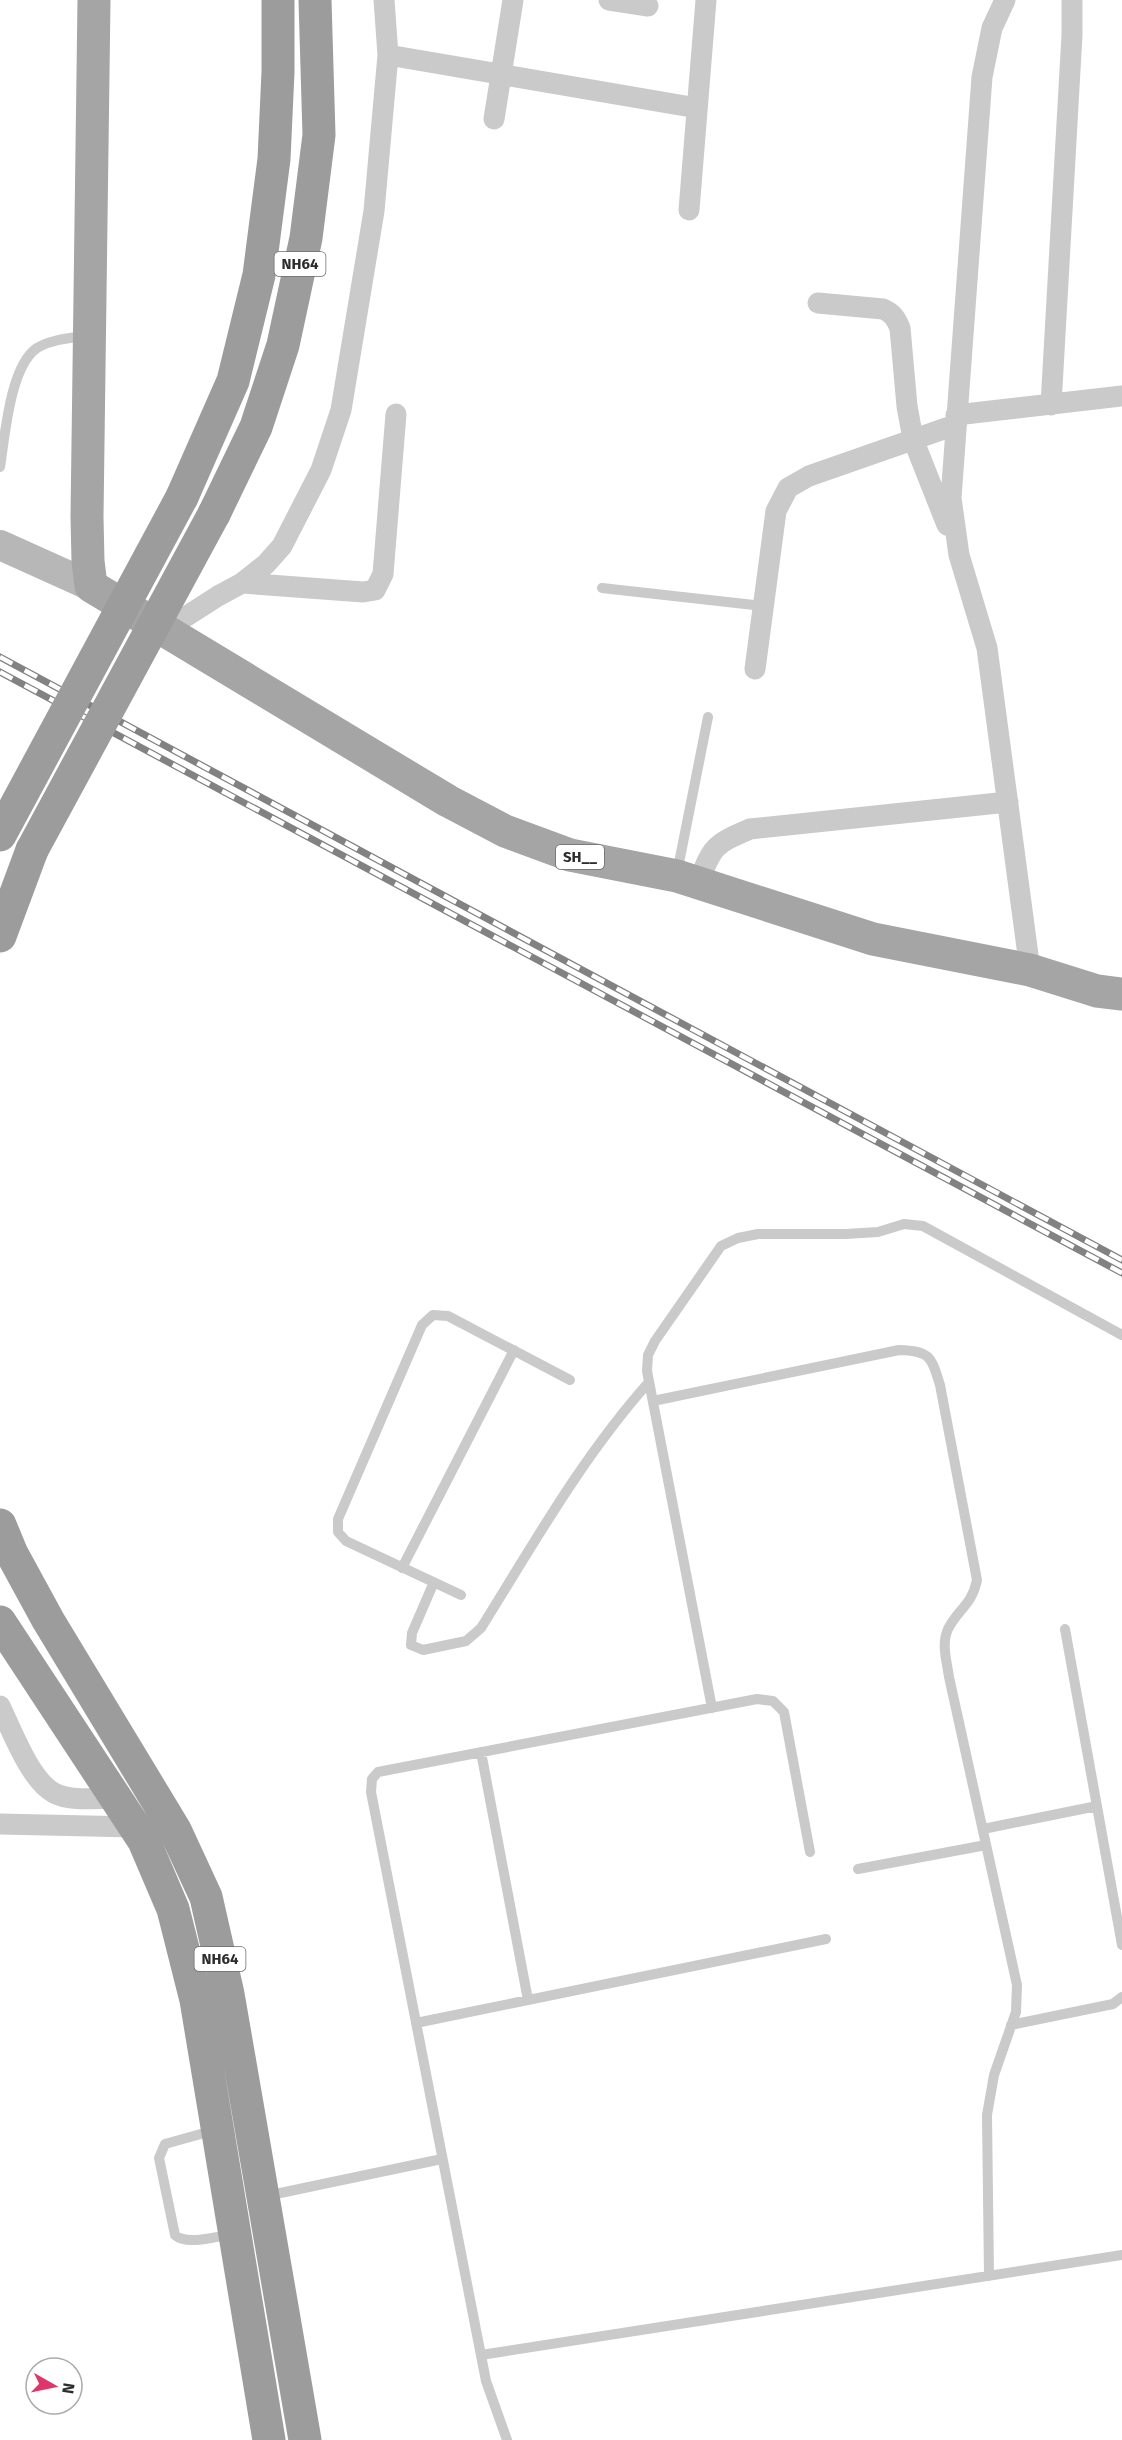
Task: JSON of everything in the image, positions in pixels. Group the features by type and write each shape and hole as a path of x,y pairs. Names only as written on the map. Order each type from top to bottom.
{"highway":[{"name":"NH64","path":"0,835 182,497 233,381 259,275 274,159 278,72 278,0"},
{"name":"NH64","path":"0,936 32,850 214,514 256,428 283,345 306,238 318,135 315,0"},
{"name":"NH64","path":"0,1525 12,1554 48,1620 175,1830 206,1897 228,1994 305,2440"},
{"name":"NH64","path":"0,1622 144,1841 173,1909 196,2000 269,2440"}],"main road":[{"path":"91,586 87,517 94,0"},
{"path":"0,545 91,586"},
{"name":"SH__","path":"91,586 448,801 505,831 570,855 688,879 873,939 1030,970 1097,991 1122,994"}],"street":[{"path":"165,630 242,583 266,564 287,538 321,470 341,410 374,211 388,55 384,0"},
{"path":"494,119 513,0"},
{"path":"609,0 648,6"},
{"path":"689,210 706,0"},
{"path":"959,555 951,498 982,77 992,28 1005,0"},
{"path":"1051,405 1072,0"},
{"path":"388,55 697,108"},
{"path":"818,303 883,309 891,312 900,328 907,406 913,439 959,555 987,648 1030,970"},
{"path":"755,669 776,511 788,488 808,476 913,439 956,420 1122,396"},
{"path":"242,583 363,592 375,590 383,574 396,414"},
{"path":"688,879 723,840 750,829 1008,802"},
{"path":"0,1706 34,1773 54,1792 83,1798 115,1798"},
{"path":"0,1824 134,1827"}],"lane":[{"path":"0,466 10,405 23,363 35,349 51,341 90,335"},
{"path":"602,588 763,606"},
{"path":"688,879 708,717"},
{"path":"712,1708 649,1382 648,1355 655,1341 721,1246 738,1238 758,1234 846,1234 878,1232 904,1224 923,1226 1122,1335"},
{"path":"461,1595 346,1541 338,1532 338,1519 422,1325 433,1315 448,1316 570,1380"},
{"path":"402,1568 514,1350"},
{"path":"653,1401 899,1350 920,1351 933,1363 940,1385 977,1580 973,1596 948,1630 944,1647 1017,1985 1016,2012 994,2075 987,2115 989,2276"},
{"path":"434,1582 412,1633 411,1645 423,1650 466,1641 481,1628 581,1466 617,1417 649,1382"},
{"path":"1065,1629 1122,1945"},
{"path":"507,2440 486,2381 371,1792 372,1779 378,1772 757,1699 773,1701 784,1712 810,1852"},
{"path":"481,1752 528,2000"},
{"path":"983,1828 1097,1806"},
{"path":"858,1869 986,1845"},
{"path":"416,2023 826,1940"},
{"path":"1011,2025 1113,2004 1122,1997"},
{"path":"218,2129 165,2144 159,2158 173,2230 178,2238 187,2240 236,2234"},
{"path":"262,2197 442,2159"},
{"path":"481,2355 1122,2255"}],"railway":[{"path":"0,657 1122,1260"},
{"path":"0,672 1122,1273"}]}
